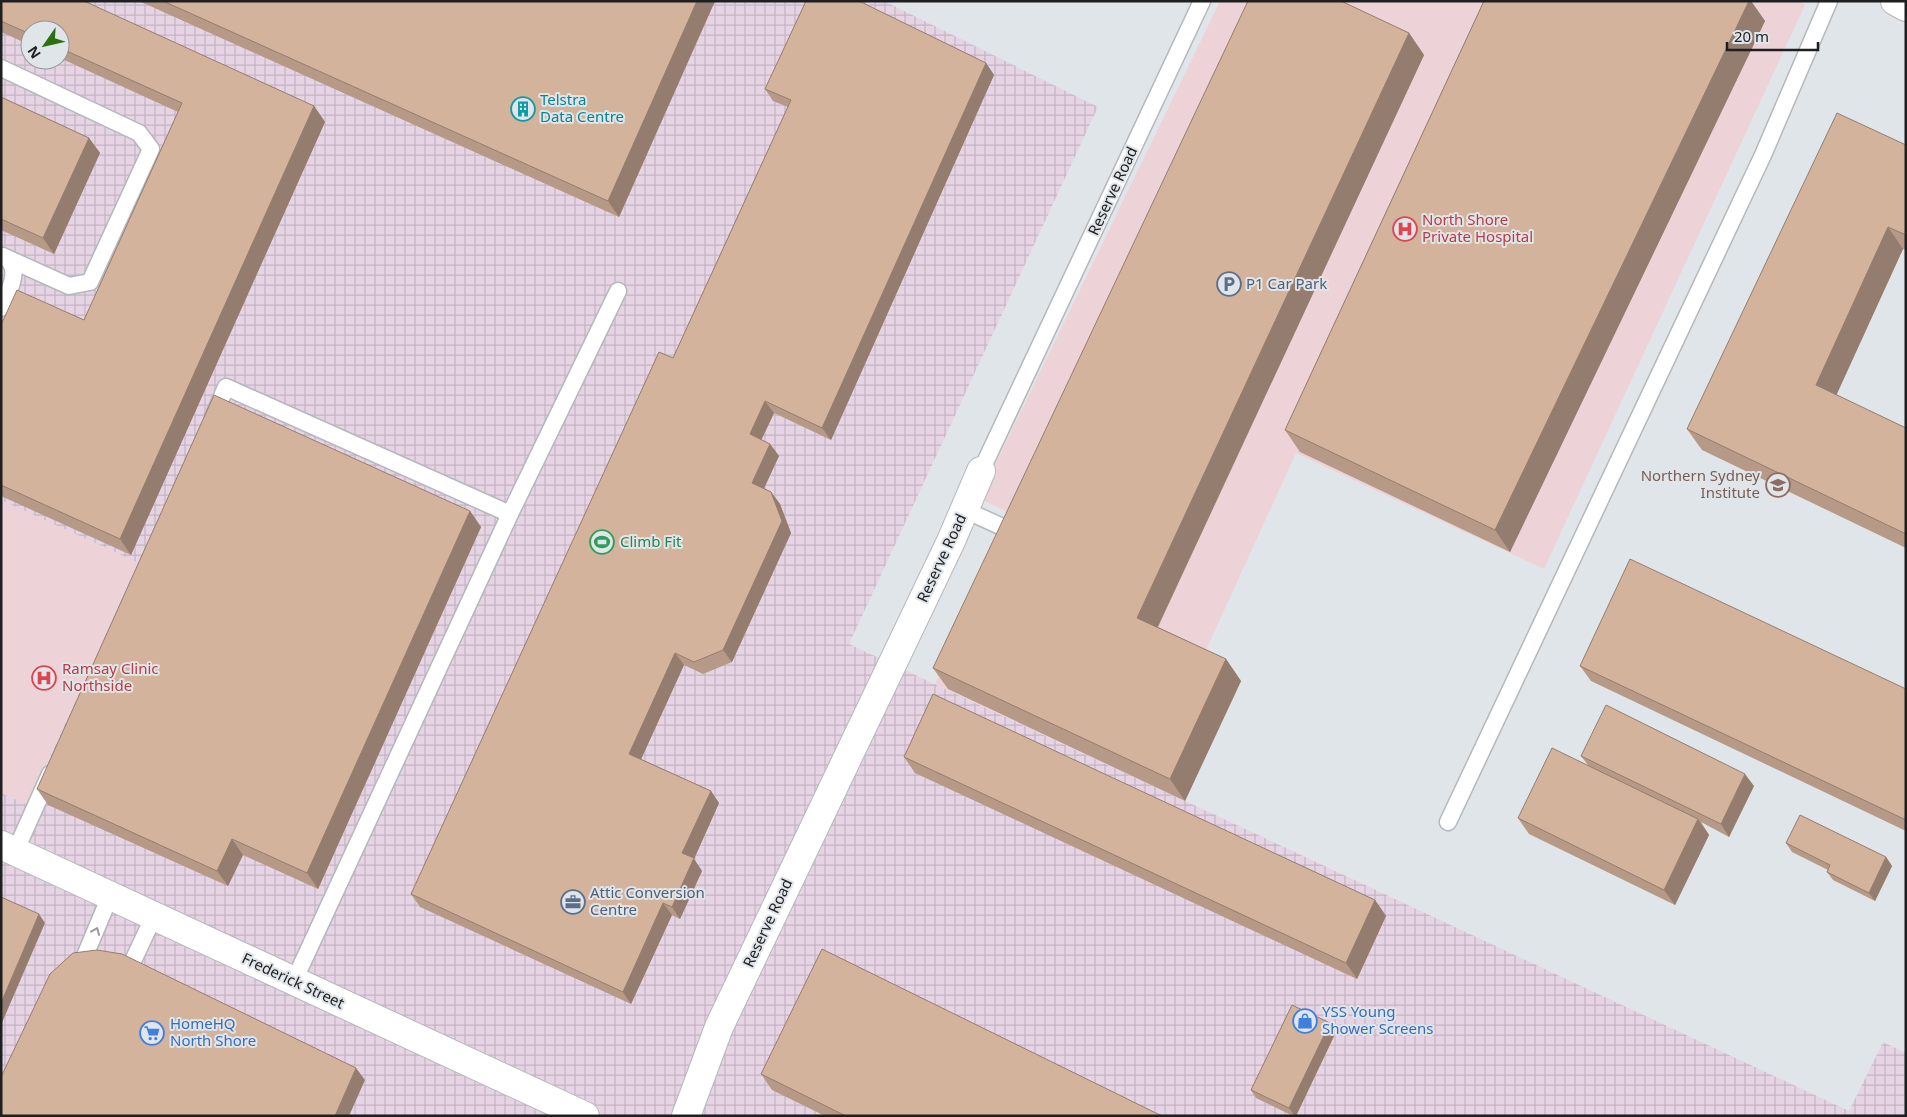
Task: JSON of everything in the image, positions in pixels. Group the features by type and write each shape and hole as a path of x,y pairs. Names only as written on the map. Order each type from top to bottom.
{"street":[{"path":"1895,1 1906,7"},
{"name":"Reserve Road","path":"686,1116 719,1027 965,510 981,471"},
{"name":"Frederick Street","path":"8,849 585,1116"}],"lane":[{"name":"Reserve Road","path":"981,471 1202,1"},
{"path":"1448,822 1763,155 1828,1"},
{"path":"1,68 139,133 151,149 90,282 69,286 4,257"},
{"path":"1,308 13,282 12,269 4,257"},
{"path":"294,981 510,514 618,291"},
{"path":"206,432 226,387 510,514"},
{"path":"965,510 1020,536"},
{"path":"8,849 58,757"},
{"path":"82,983 74,979 110,896"},
{"path":"118,991 154,916"}],"shaded area":[{"path":"1,1 884,1 1098,107 849,644 1849,1111 1883,1042 1906,1053 1906,1116 1,1116"},
{"name":"North Shore Private Hospital","path":"1220,1 1798,1 1805,5 1544,569 1296,453 1201,661 1241,681 1185,801 935,684 1013,515 979,498"},
{"name":"Ramsay Clinic Northside","path":"1,500 139,563 28,805 1,793"}],"building":[{"path":"1,1 84,1 314,106 120,539 1,485 1,325 17,290 84,320 182,103 70,53 70,20 20,20 20,30 1,21"},
{"name":"Telstra Data Centre","path":"163,1 697,1 608,201"},
{"path":"806,1 859,1 986,63 822,428 765,401 750,434 770,444 752,483 771,492 782,521 723,650 694,662 675,653 629,754 711,791 682,853 694,858 672,907 663,903 623,992 411,894 659,352 673,358 791,100 765,89"},
{"name":"P1 Car Park","path":"1248,1 1341,1 1409,33 1137,618 1226,659 1170,779 933,668"},
{"path":"1484,1 1749,1 1495,530 1285,430"},
{"path":"1,97 89,138 43,238 1,219"},
{"path":"1837,113 1906,145 1906,235 1888,227 1816,385 1906,428 1906,534 1687,429"},
{"path":"214,395 470,511 307,873 232,839 217,871 37,789"},
{"path":"1630,559 1906,689 1906,820 1580,666"},
{"path":"933,694 1375,900 1346,963 904,757"},
{"path":"1606,705 1745,774 1721,824 1581,756"},
{"path":"1552,748 1698,819 1664,890 1518,818"},
{"path":"1800,815 1886,857 1869,893 1827,872 1830,865 1786,843"},
{"path":"1,897 39,914 1,1003"},
{"path":"822,949 1162,1116 846,1116 761,1074"},
{"name":"HomeHQ North Shore","path":"97,950 122,954 356,1068 335,1116 1,1116 1,1077 50,974 73,953"},
{"path":"1292,1005 1330,1023 1289,1108 1251,1090"}],"place":[{"name":"Telstra Data Centre","path":"523,109"},
{"name":"North Shore Private Hospital","path":"1405,229"},
{"name":"P1 Car Park","path":"1229,284"},
{"name":"Northern Sydney Institute","path":"1778,485"},
{"name":"Climb Fit","path":"602,542"},
{"name":"Ramsay Clinic Northside","path":"44,678"},
{"name":"Attic Conversion Centre","path":"573,902"},
{"name":"YSS Young Shower Screens","path":"1305,1021"},
{"name":"HomeHQ North Shore","path":"152,1033"}]}
